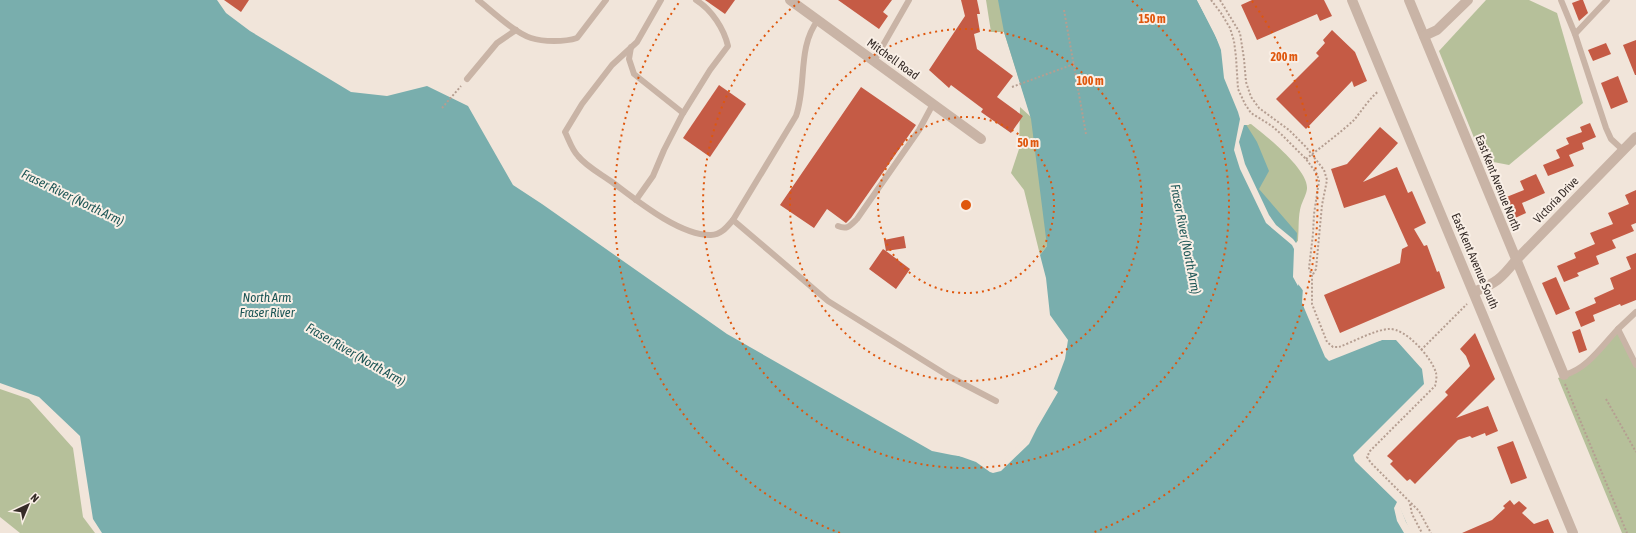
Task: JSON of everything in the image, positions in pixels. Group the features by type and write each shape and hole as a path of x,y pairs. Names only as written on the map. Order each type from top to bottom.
{"street":[{"name":"Mitchell Road","path":"790,0 981,138"},
{"name":"East Kent Avenue South","path":"1352,0 1574,533"},
{"name":"East Kent Avenue North","path":"1409,0 1564,375"},
{"path":"1424,36 1437,30 1468,0"},
{"name":"Victoria Drive","path":"1474,292 1498,281 1505,275 1516,260 1636,138"}],"lane":[{"path":"478,0 516,30 531,38 555,41 577,38 606,0"},
{"path":"661,0 637,42 612,65 582,104 566,132 577,156 657,215 677,225 704,235 713,235 721,232 733,220 796,116 800,103 807,39 813,26 818,20"},
{"path":"636,200 653,176 664,150 683,113 710,70 728,46 725,34 714,17 696,0"},
{"path":"874,61 909,0"},
{"path":"1561,0 1575,34 1606,128 1612,139 1623,150"},
{"path":"1575,34 1607,0"},
{"path":"467,79 497,43 516,30"},
{"path":"631,47 628,59 634,74 683,113"},
{"path":"838,226 844,228 850,227 857,219 919,130 933,104"},
{"path":"733,220 828,301 950,377 996,402"},
{"path":"1564,375 1572,373 1584,365 1636,312"},
{"path":"1618,329 1636,365"}],"path":[{"path":"1211,0 1230,28 1234,41 1238,89 1245,104 1251,113 1258,119 1272,126 1306,159 1317,174 1319,181 1309,268 1312,276 1312,304 1327,342 1333,347 1339,347 1379,331 1389,329 1399,331 1421,350 1432,363 1436,375 1435,386 1370,451 1367,457 1371,463 1419,511 1431,533"},
{"path":"1220,0 1240,33 1246,82 1251,97 1259,108 1289,130 1312,154 1324,170 1327,180 1322,205 1316,269 1312,276"},
{"path":"1064,10 1086,134"},
{"path":"1012,87 1074,64"},
{"path":"442,108 467,79"},
{"path":"1306,159 1353,120 1378,92"},
{"path":"1421,350 1467,305"},
{"path":"1566,386 1627,533"},
{"path":"1606,399 1636,452"},
{"path":"1410,503 1412,514 1422,533"}],"green space":[{"path":"986,0 1030,0 1047,246 1040,255 1024,190 1011,173 1019,149 1020,107 1031,117 1004,32 991,32"},
{"path":"1486,0 1529,0 1557,13 1583,103 1509,165 1483,160 1439,51"},
{"path":"1251,124 1294,163 1306,181 1307,189 1301,205 1298,241 1296,243 1255,184 1244,125"},
{"path":"1618,329 1636,365 1636,533 1622,533 1558,378 1572,373"},
{"path":"0,389 29,399 73,448 83,517 95,533 20,533 0,517"}],"water":[{"name":"North Arm Fraser River","path":"0,0 217,0 226,13 250,31 351,92 387,96 427,86 468,106 513,185 727,334 932,451 978,459 995,466 1004,464 1028,437 1050,399 1065,359 1068,340 1050,315 1046,278 1040,255 1047,246 1031,119 1004,32 998,0 1197,0 1221,47 1226,81 1242,118 1257,142 1269,171 1259,189 1297,233 1295,280 1308,297 1324,343 1342,351 1400,335 1431,367 1432,385 1363,453 1365,464 1398,496 1399,506 1411,533 102,533 93,519 80,436 39,397 0,383"}],"pier":[{"path":"1197,0 1200,0 1223,47 1228,81 1249,125 1244,125 1239,142 1245,164 1269,215 1276,225 1296,243 1298,241 1299,232 1298,286 1293,277 1294,249 1292,245 1266,223 1240,169 1234,150 1240,119 1224,78 1221,50 1214,32"},
{"path":"1303,287 1310,296 1326,342 1342,348 1382,331 1400,333 1432,366 1434,386 1365,454 1367,463 1399,495 1399,504 1406,522 1413,533 1404,533 1397,521 1394,508 1397,502 1355,461 1353,455 1424,384 1422,369 1396,340 1382,340 1329,361 1325,357 1302,303"},
{"path":"1054,389 1058,392 1029,444 1001,471 993,473 990,472 976,462 948,452 979,457 996,464 1003,462 1026,436"}],"building":[{"path":"224,0 249,0 241,12"},
{"path":"705,0 735,0 725,14"},
{"path":"838,0 892,0 883,12 888,16 879,29"},
{"path":"961,0 977,0 980,14 977,14 980,32 974,34 977,49 1013,76 997,97 1023,116 1011,133 981,112 983,109 951,85 949,88 929,70 965,16"},
{"path":"1252,0 1324,0 1332,16 1320,21 1317,14 1257,40 1241,5"},
{"path":"1583,0 1588,13 1579,21 1572,3"},
{"path":"1332,30 1355,52 1367,81 1354,87 1352,81 1306,129 1276,99 1319,56 1316,53 1325,43 1323,40"},
{"path":"1636,40 1636,75 1635,75 1623,45"},
{"path":"1606,43 1611,54 1593,61 1588,50"},
{"path":"1618,76 1628,102 1611,109 1601,83"},
{"path":"719,85 746,104 710,157 683,138"},
{"path":"861,87 916,125 851,218 846,223 827,209 814,228 780,205"},
{"path":"1590,123 1596,137 1582,143 1584,149 1569,155 1574,166 1548,176 1543,165 1560,158 1556,150 1569,144 1566,138 1582,132 1580,127"},
{"path":"1380,127 1398,143 1363,182 1397,167 1408,193 1412,191 1426,223 1414,229 1424,246 1427,245 1437,272 1439,271 1445,288 1340,333 1324,295 1400,263 1402,249 1408,246 1385,195 1344,208 1331,169 1347,164"},
{"path":"1536,174 1545,193 1522,203 1526,213 1513,219 1504,198 1524,190 1520,181"},
{"path":"1636,190 1636,223 1631,225 1634,231 1612,240 1616,248 1596,256 1599,264 1577,273 1579,276 1564,282 1557,266 1576,258 1574,253 1595,244 1590,233 1613,224 1608,213 1629,204 1625,195"},
{"path":"904,236 906,248 886,251 884,240"},
{"path":"883,249 910,269 896,289 869,269"},
{"path":"1636,253 1636,300 1621,306 1620,304 1593,315 1595,321 1581,327 1575,312 1596,303 1594,298 1614,289 1610,278 1631,269 1626,257"},
{"path":"1556,277 1570,309 1556,315 1542,283"},
{"path":"1580,329 1587,350 1579,353 1572,332"},
{"path":"1475,333 1495,379 1456,418 1488,406 1498,431 1486,436 1485,433 1472,438 1470,436 1458,440 1415,484 1410,479 1407,481 1390,464 1393,461 1387,456 1448,395 1445,392 1470,366 1466,356 1460,349"},
{"path":"1513,441 1527,478 1511,484 1497,447"},
{"path":"1510,500 1514,505 1519,501 1527,508 1522,513 1534,524 1548,519 1554,533 1462,533 1492,520 1505,508 1503,506"}],"water label":[{"name":"Fraser River (North Arm)","path":"73,197"},
{"name":"Fraser River (North Arm)","path":"1186,239"},
{"name":"Fraser River (North Arm)","path":"356,354"}]}
